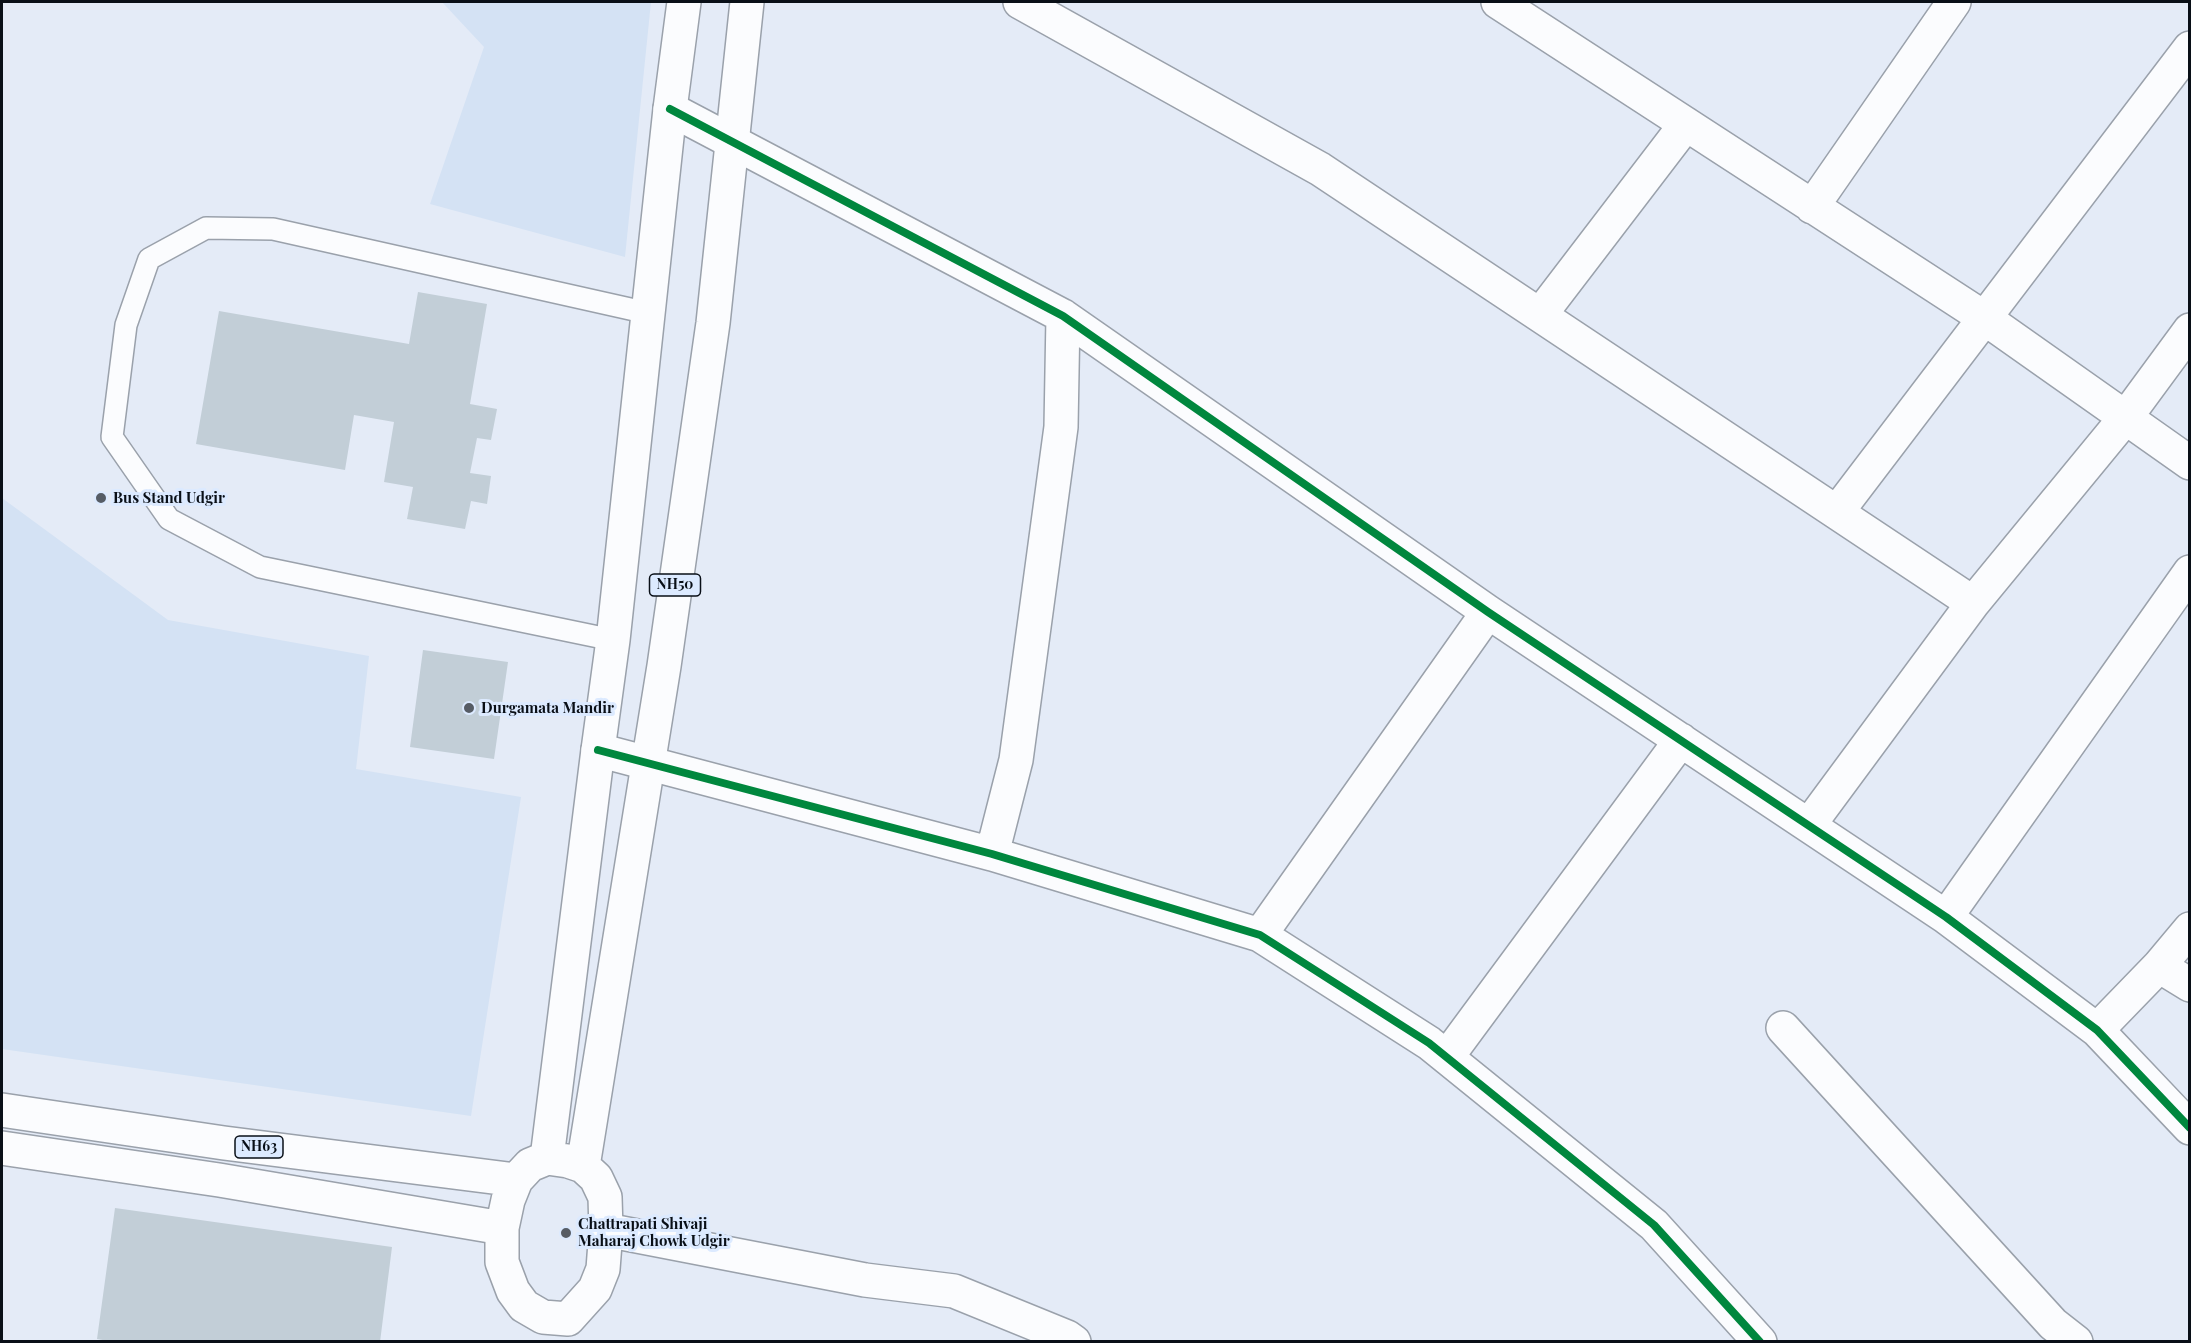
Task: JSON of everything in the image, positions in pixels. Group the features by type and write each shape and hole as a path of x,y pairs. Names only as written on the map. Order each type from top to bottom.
{"main road":[{"path":"547,1158 613,640 670,109 684,2"},
{"name":"NH50","path":"583,1166 664,666 713,323 747,2"},
{"path":"1020,2 1320,169 1973,603"},
{"path":"1497,2 1983,317 2190,463"},
{"path":"1812,207 1954,2"},
{"path":"1836,512 2190,48"},
{"path":"670,109 1063,316 1488,612 1946,917 2097,1030 2190,1128"},
{"path":"1540,315 1686,124"},
{"path":"992,854 1016,760 1059,438 1063,316"},
{"path":"1809,825 1973,603 2126,417 2190,330"},
{"path":"1946,917 2190,572"},
{"path":"1260,935 1488,612"},
{"path":"1447,1058 1681,740"},
{"path":"598,750 992,854 1260,935 1429,1043 1654,1226 1760,1341"},
{"path":"2097,1030 2159,966 2190,929"},
{"path":"2159,966 2190,985"},
{"path":"1783,1028 2055,1336"},
{"name":"NH63","path":"2,1110 224,1143 516,1180"},
{"path":"2,1148 219,1180 502,1228"},
{"path":"547,1158 583,1166 597,1178 604,1197 606,1230 603,1269 594,1289 554,1330 524,1306 513,1291 502,1262 502,1228 508,1200 516,1180 530,1164 547,1158"},
{"path":"606,1230 865,1280 954,1291 1067,1336 1074,1341"}],"lane":[{"path":"613,640 260,567 169,519 112,437 126,325 149,259 206,228 273,229 648,313"}],"shaded area":[{"path":"442,2 651,2 625,257 430,204 484,47"},
{"path":"2,498 168,620 369,656 356,769 521,797 471,1116 2,1049"}],"building":[{"path":"418,292 487,304 470,404 497,409 491,440 477,438 470,473 491,476 487,504 471,501 465,529 407,519 413,487 384,482 394,422 354,415 345,470 196,444 219,311 409,344"},
{"path":"423,650 508,662 494,759 410,747"},
{"path":"115,1208 392,1247 380,1342 114,1342 97,1339"}],"cycle path":[{"path":"670,109 1063,316 1488,612 1946,917 2097,1030 2190,1128"},
{"path":"598,750 992,854 1260,935 1429,1043 1654,1225 1760,1342"}],"place":[{"name":"Bus Stand Udgir","path":"101,498"},
{"name":"Durgamata Mandir","path":"469,708"},
{"name":"Chattrapati Shivaji Maharaj Chowk Udgir","path":"566,1233"}]}
